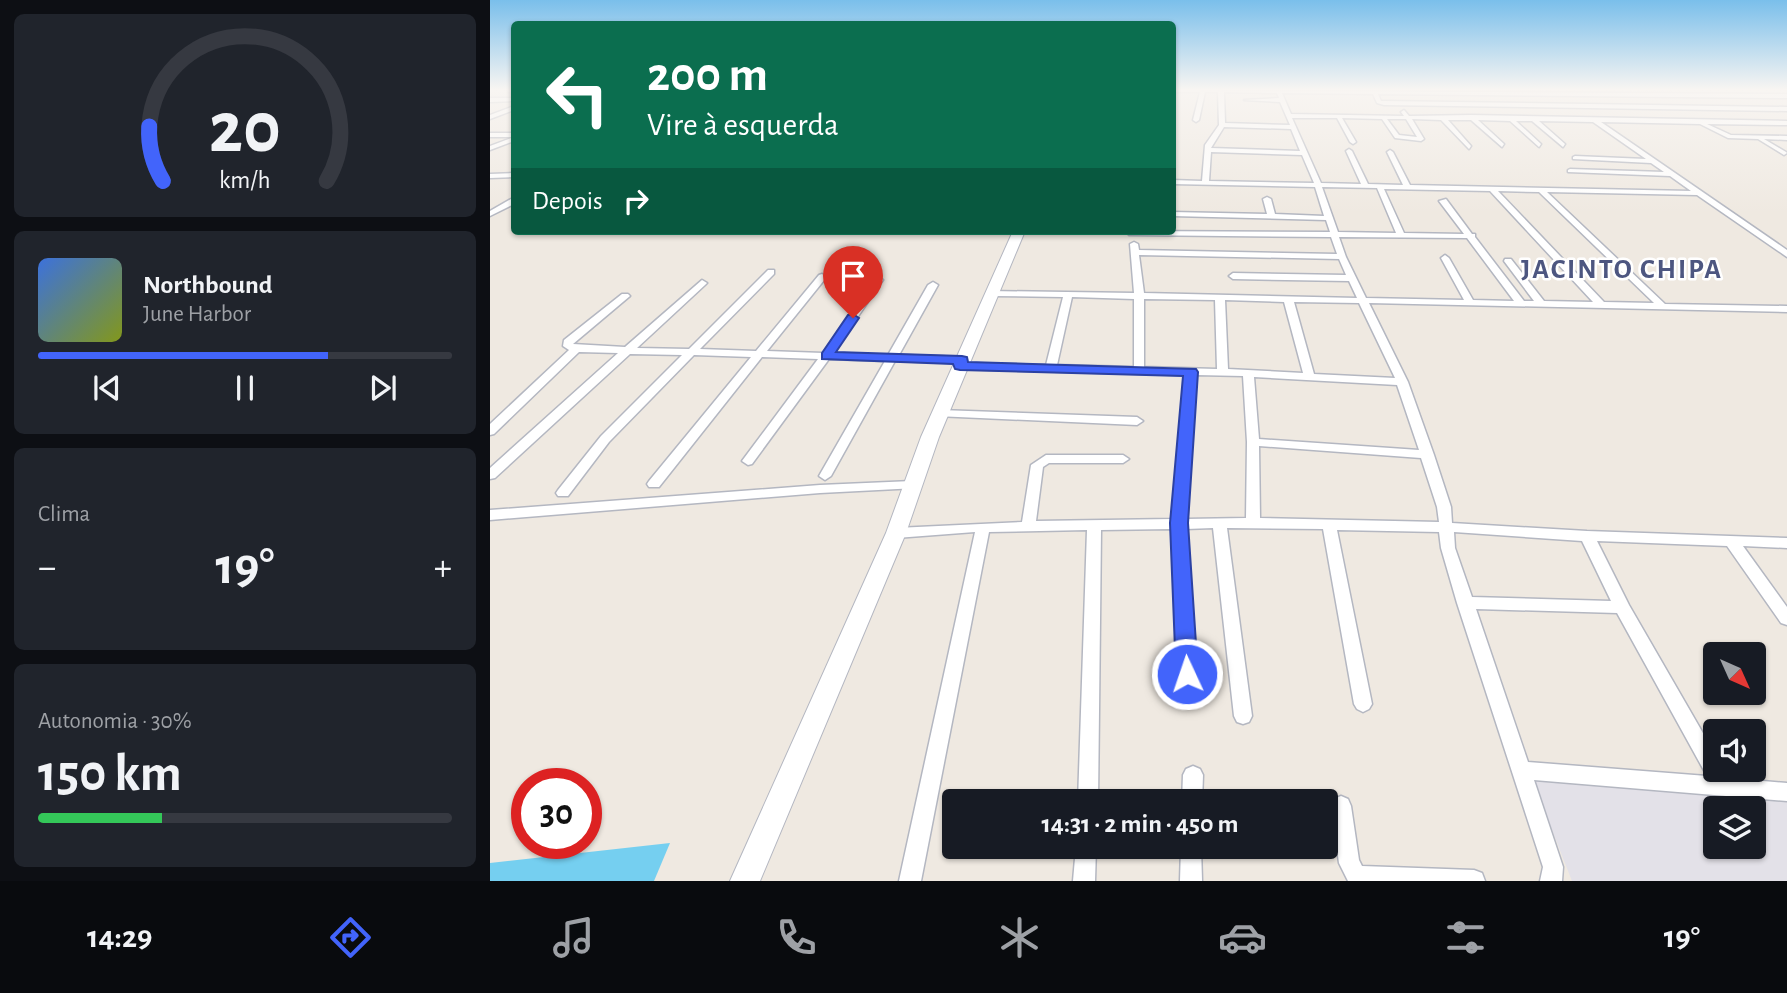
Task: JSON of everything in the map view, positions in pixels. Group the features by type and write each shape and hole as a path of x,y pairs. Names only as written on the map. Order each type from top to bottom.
{"street":[{"path":"1205,183 1210,140 1217,131"},
{"path":"1297,131 1342,257 1402,382 1428,456 1444,507 1448,548 1553,867 1553,880"},
{"path":"1347,131 1353,142"},
{"path":"1393,131 1397,137 1420,139 1415,131"},
{"path":"1455,131 1469,147"},
{"path":"1488,131 1502,145"},
{"path":"1524,131 1539,145"},
{"path":"1547,131 1563,145"},
{"path":"1609,131 1787,254"},
{"path":"1718,131 1730,137 1787,138"},
{"path":"490,135 511,137"},
{"path":"490,148 511,138"},
{"path":"1758,138 1784,153"},
{"path":"1208,150 1305,153"},
{"path":"1349,151 1365,186"},
{"path":"1390,152 1407,186"},
{"path":"1575,158 1653,161"},
{"path":"1570,171 1672,174"},
{"path":"490,176 510,175"},
{"path":"490,184 510,175"},
{"path":"1176,182 1699,193"},
{"path":"1379,186 1401,236"},
{"path":"1491,188 1600,304"},
{"path":"1540,189 1662,306"},
{"path":"1267,199 1271,215"},
{"path":"1443,201 1520,302"},
{"path":"490,214 511,203"},
{"path":"1176,214 1328,218"},
{"path":"1176,233 1472,236"},
{"path":"745,881 896,533 940,414 1017,235"},
{"path":"1133,235 1139,294 1139,370"},
{"path":"1136,252 1342,257"},
{"path":"1445,258 1470,302"},
{"path":"1508,261 1540,303"},
{"path":"563,493 605,439 771,272"},
{"path":"1233,276 1353,278"},
{"path":"654,484 822,277"},
{"path":"748,461 879,280"},
{"path":"490,475 702,283"},
{"path":"825,476 933,285"},
{"path":"992,293 1787,309"},
{"path":"1051,367 1068,294"},
{"path":"625,296 568,342 568,346 576,349 893,358 1402,382"},
{"path":"1220,297 1223,373"},
{"path":"1288,299 1310,377"},
{"path":"490,431 576,349"},
{"path":"1187,674 1179,523 1191,372"},
{"path":"1248,373 1253,442 1253,523"},
{"path":"940,414 1137,421"},
{"path":"1253,442 1428,456"},
{"path":"1028,527 1037,465 1040,461 1123,459"},
{"path":"490,515 820,489 912,485"},
{"path":"896,533 983,527 1253,523 1446,527 1587,536 1787,543"},
{"path":"1219,524 1243,716"},
{"path":"1329,524 1363,704"},
{"path":"1088,789 1094,525"},
{"path":"909,881 983,527"},
{"path":"1587,536 1622,607 1723,786"},
{"path":"1731,541 1787,619"},
{"path":"1465,603 1622,607"},
{"path":"1521,770 1787,792"},
{"path":"1192,789 1193,775"},
{"path":"1340,806 1349,863 1356,875 1474,881"},
{"path":"1084,881 1085,859"},
{"path":"1191,859 1191,881"}],"shaded area":[{"path":"1532,779 1720,796 1703,796 1703,859 1766,859 1766,800 1787,802 1787,881 1572,881"}],"water":[{"path":"670,843 654,881 490,881 490,863 526,859 602,859 602,851"}],"district":[{"name":"JACINTO CHIPA","path":"1622,270"}],"route":[{"path":"853,318 826,356 962,360 960,366 1191,372 1179,523 1187,674"}]}
